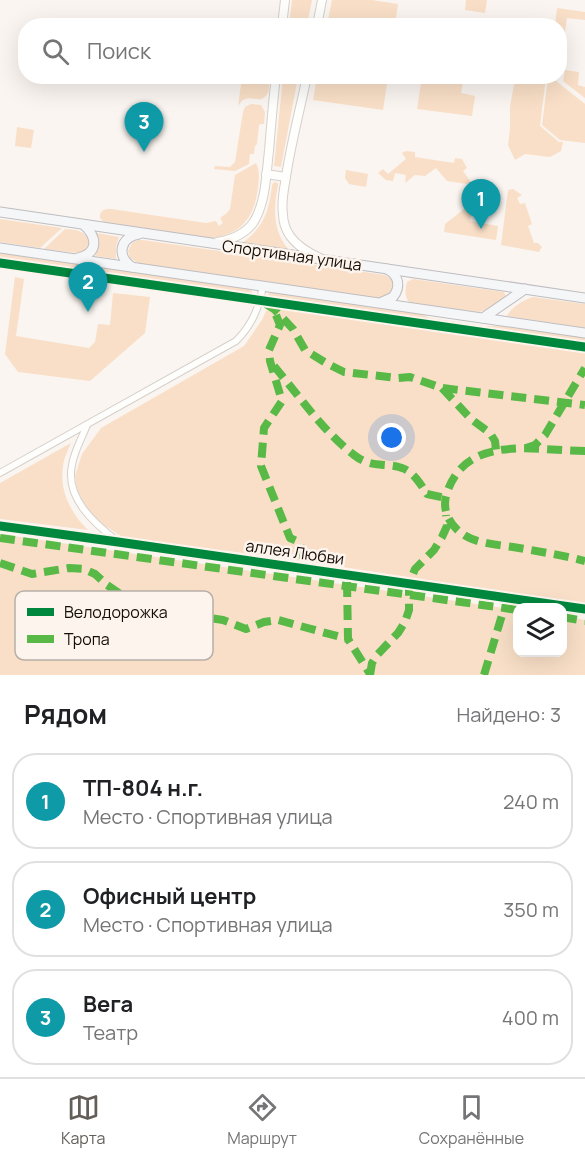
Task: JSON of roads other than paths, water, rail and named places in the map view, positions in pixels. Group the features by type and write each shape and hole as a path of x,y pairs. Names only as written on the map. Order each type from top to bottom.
{"main road":[{"path":"283,18 285,0"},
{"path":"319,18 322,0"},
{"path":"210,243 227,240 246,230 252,224 262,202 275,84"},
{"path":"305,84 291,145 282,205 284,222 290,236 297,244 323,260"},
{"path":"266,174 286,177"},
{"name":"Спортивная улица","path":"0,212 585,298"},
{"path":"78,258 89,254 94,243 91,232 83,224"},
{"path":"135,268 125,261 123,246 129,237 147,234"},
{"path":"0,248 585,333"},
{"path":"379,302 393,297 398,288 396,277 386,269"},
{"path":"483,318 525,290"}],"street":[{"path":"0,263 585,348"},
{"path":"0,473 236,341 253,320 261,300 263,286"},
{"path":"87,425 74,455 70,474 74,492 84,510 118,542"},
{"name":"аллея Любви","path":"0,526 585,609"}],"place":[{"name":"Вега","path":"144,152"},
{"name":"ТП-804 н.г.","path":"481,229"},
{"name":"Офисный центр","path":"88,312"}]}
